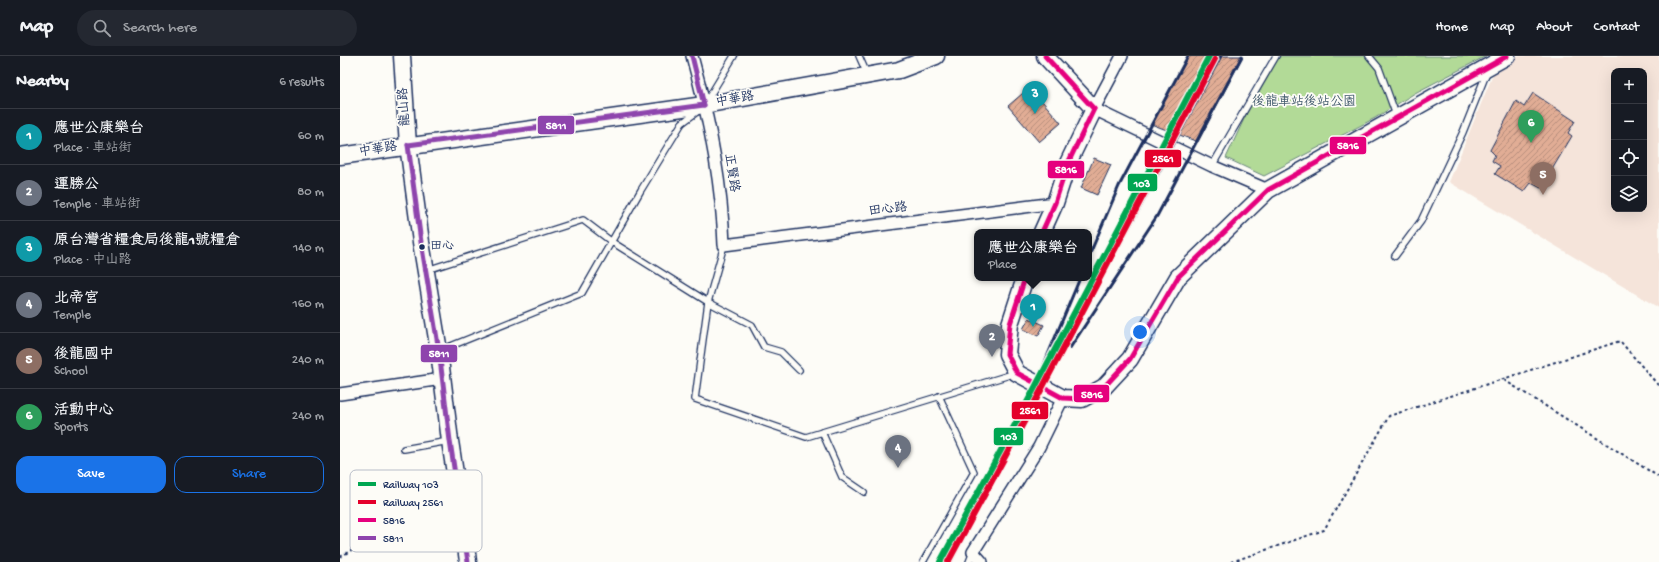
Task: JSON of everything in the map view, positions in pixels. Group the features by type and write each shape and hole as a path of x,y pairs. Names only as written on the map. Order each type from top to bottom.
{"street":[{"name":"龍山路","path":"402,56 408,145 442,379 453,470"},
{"name":"正賢路","path":"692,56 713,142 723,216 724,245"},
{"name":"中華路","path":"340,156 408,145 704,105 868,77 899,70 936,56"},
{"path":"1045,56 1094,109 1212,166 1268,190"},
{"path":"1043,229 1055,203 1068,163 1122,56"},
{"path":"1024,281 1010,324 1007,354 1016,373 1063,398 1082,398 1104,387 1130,359 1178,277 1268,190 1507,56"},
{"name":"田心路","path":"724,245 1055,203"},
{"path":"340,394 442,379"},
{"path":"982,562 971,557 1039,447 1063,398"},
{"name":"龍山路","path":"464,552 468,562"}],"lane":[{"path":"438,351 582,293 641,190 682,123 704,105 734,56"},
{"path":"859,56 868,77"},
{"path":"1212,166 1276,56"},
{"path":"1369,56 1379,68 1397,118"},
{"path":"1395,256 1421,220 1463,132 1490,66"},
{"path":"426,270 582,220 612,242 708,302 752,326 764,347 782,352 798,370"},
{"path":"724,245 708,302 695,399 806,437 1016,373"},
{"path":"923,562 974,472 939,396"},
{"path":"822,432 842,477 864,492"},
{"path":"404,449 450,441"}],"path":[{"path":"1231,562 1324,530 1389,416 1504,380 1620,341 1658,385 1659,384"},
{"path":"1504,380 1659,477"},
{"path":"340,557 350,551"}],"shaded area":[{"path":"1519,56 1659,56 1659,308 1449,182 1496,67"}],"green space":[{"name":"後龍車站後站公園","path":"1273,56 1486,56 1415,93 1375,118 1264,176 1226,158"}],"building":[{"path":"1189,56 1243,56 1198,142 1151,124"},
{"path":"1030,87 1061,123 1039,142 1008,106"},
{"path":"1533,93 1575,121 1568,133 1572,136 1541,188 1531,183 1524,192 1495,174 1500,166 1492,161 1495,155 1490,150 1516,101 1524,107"},
{"path":"1094,158 1111,165 1097,195 1081,188"},
{"path":"1029,318 1044,325 1038,336 1023,329"}],"railway":[{"path":"1092,249 1119,186 1188,56"},
{"path":"951,562 1221,56"},
{"path":"1070,348 1157,216 1242,56"},
{"path":"1031,395 1079,281"}],"rail line":[{"name":"103","path":"1092,279 1209,56"},
{"name":"2561","path":"948,562 1037,398 1215,59"},
{"name":"103","path":"940,562 1091,281"}],"transit line":[{"name":"5811","path":"692,56 704,105"},
{"name":"5816","path":"1045,56 1094,109"},
{"name":"5816","path":"1024,281 1010,324 1007,354 1017,373 1063,398 1082,399 1104,387 1130,359 1178,277 1268,190 1507,56"},
{"name":"5811","path":"408,145 704,105"},
{"name":"5816","path":"1043,229 1055,203 1068,163 1094,109"},
{"name":"5811","path":"408,145 421,242 439,351 454,470"},
{"name":"5811","path":"467,552 468,562"}],"place":[{"name":"原台灣省糧食局後龍1號糧倉","path":"1035,114"},
{"name":"活動中心","path":"1531,143"},
{"name":"後龍國中","path":"1543,195"},
{"name":"田心","path":"422,247"},
{"name":"應世公康樂台","path":"1033,327"},
{"name":"運勝公","path":"992,357"},
{"name":"北帝宮","path":"898,468"}]}
